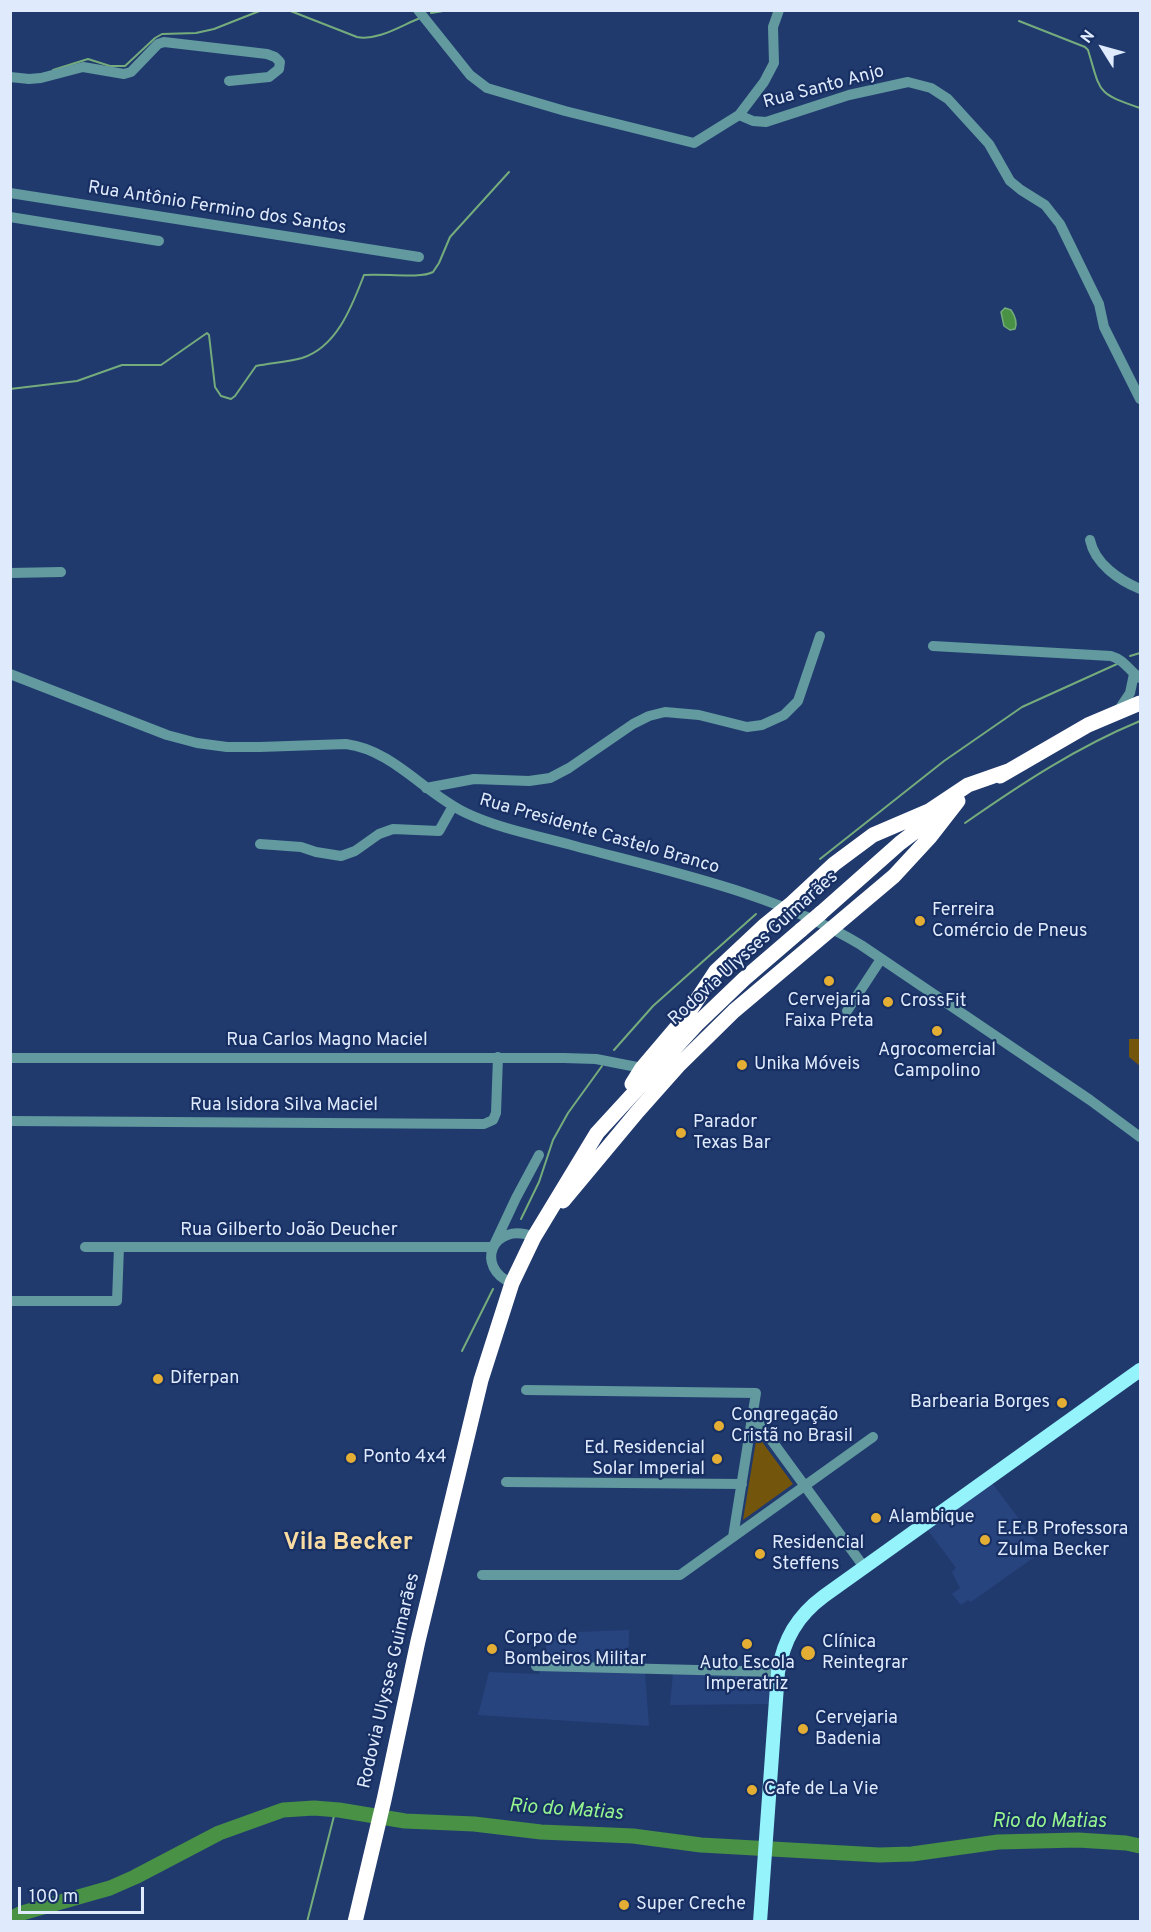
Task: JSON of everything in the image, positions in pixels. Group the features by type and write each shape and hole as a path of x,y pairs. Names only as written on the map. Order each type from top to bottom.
{"highway":[{"name":"Rodovia Ulysses Guimarães","path":"355,1922 418,1641 481,1380 512,1283 537,1232 597,1133 698,1023 744,979 900,843 958,801 1057,741 1118,711 1140,703"},
{"path":"597,1133 642,1068 687,1016 717,971 834,864 873,835 929,811 968,785 1008,771"},
{"path":"537,1232 678,1066 734,1011 904,867 958,801"}],"main road":[{"path":"760,1922 778,1672 786,1641 798,1620 815,1602 1140,1370"}],"street":[{"path":"418,10 474,79 492,90 692,143 700,141 739,115 773,67 775,53 772,27 779,10"},
{"path":"10,77 41,78 83,67 124,75 130,72 158,44 164,42 267,54 280,62 280,68 272,76 229,81"},
{"name":"Rua Santo Anjo","path":"739,115 753,121 766,122 849,94 908,82 931,88 948,99 989,144 1010,181 1045,205 1060,224 1099,304 1104,327 1140,399"},
{"name":"Rua Antônio Fermino dos Santos","path":"10,193 419,257"},
{"path":"10,217 159,241"},
{"path":"1090,540 1095,554 1102,563 1140,589"},
{"path":"10,573 61,572"},
{"path":"426,788 474,779 544,780 569,768 633,724 649,716 665,712 699,715 744,726 759,726 784,715 798,701 819,636"},
{"path":"933,646 1111,656 1125,662 1137,676 1130,693 1118,711"},
{"name":"Rua Presidente Castelo Branco","path":"10,674 167,735 197,743 249,747 346,744 359,746 383,756 453,806 490,823 675,873 785,909 832,929 881,959 1090,1100 1140,1137"},
{"path":"260,844 301,847 341,856 355,851 379,834 393,829 439,831 453,806"},
{"path":"847,1011 881,959"},
{"name":"Rua Carlos Magno Maciel","path":"10,1058 596,1059 642,1068"},
{"name":"Rua Isidora Silva Maciel","path":"10,1121 484,1124 491,1121 496,1113 498,1058"},
{"path":"512,1283 497,1274 492,1263 493,1247 539,1155"},
{"path":"493,1247 505,1234 537,1232"},
{"name":"Rua Gilberto João Deucher","path":"86,1247 493,1247"},
{"path":"10,1301 117,1301 119,1247"},
{"path":"526,1390 756,1393 733,1538"},
{"path":"753,1415 864,1567"},
{"path":"482,1575 680,1575 873,1437"},
{"path":"506,1482 742,1484"},
{"path":"536,1666 778,1672"}],"shaded area":[{"path":"1005,308 1011,310 1014,315 1015,329 1010,330 1004,326 1001,312"},
{"path":"1129,1039 1140,1039 1140,1066 1129,1057"},
{"path":"757,1435 793,1484 743,1520"},
{"name":"E.E.B Professora Zulma Becker","path":"992,1483 1043,1551 971,1602 968,1600 961,1605 952,1594 960,1588 952,1572 956,1568 927,1529"},
{"path":"629,1630 628,1673 645,1673 649,1726 478,1715 489,1672 539,1674 549,1633"},
{"path":"673,1673 771,1675 769,1704 670,1705"}],"waterway":[{"path":"53,70 88,59 110,66 125,66 162,34 196,33 214,29 262,10"},
{"path":"288,10 365,38 381,35 420,18"},
{"path":"431,13 449,10"},
{"path":"1019,21 1085,47 1102,90 1115,99 1140,108"},
{"path":"10,389 77,381 122,365 161,365 207,333 215,387 221,396 231,399 256,366 302,358 325,345 342,324 364,275 419,275 433,272 450,237 509,172"},
{"path":"1130,656 1140,653"},
{"path":"820,859 944,761 1022,707 1117,664"},
{"path":"965,823 1050,767 1094,742 1140,721"},
{"path":"614,1050 653,1006 756,914"},
{"path":"521,1219 539,1182 553,1140 568,1113 602,1066"},
{"path":"462,1351 493,1289"},
{"name":"Rio do Matias","path":"10,1919 22,1913 110,1888 219,1833 283,1810 314,1808 405,1821 474,1824 541,1832 633,1836 701,1845 879,1855 912,1854 998,1842 1078,1840 1140,1846"},
{"path":"307,1922 334,1816 339,1810"}],"place":[{"name":"Ferreira Comércio de Pneus","path":"920,921"},
{"name":"Cervejaria Faixa Preta","path":"829,981"},
{"name":"CrossFit","path":"888,1002"},
{"name":"Agrocomercial Campolino","path":"937,1031"},
{"name":"Unika Móveis","path":"742,1065"},
{"name":"Parador Texas Bar","path":"681,1133"},
{"name":"Diferpan","path":"158,1379"},
{"name":"Barbearia Borges","path":"1062,1403"},
{"name":"Congregação Cristã no Brasil","path":"719,1426"},
{"name":"Ponto 4x4","path":"351,1458"},
{"name":"Ed. Residencial Solar Imperial","path":"717,1459"},
{"name":"Alambique","path":"876,1518"},
{"name":"E.E.B Professora Zulma Becker","path":"985,1540"},
{"name":"Residencial Steffens","path":"760,1554"},
{"name":"Auto Escola Imperatriz","path":"747,1644"},
{"name":"Corpo de Bombeiros Militar","path":"492,1649"},
{"name":"Clínica Reintegrar","path":"808,1653"},
{"name":"Cervejaria Badenia","path":"803,1729"},
{"name":"Cafe de La Vie","path":"752,1790"},
{"name":"Super Creche","path":"624,1905"}],"district":[{"name":"Vila Becker","path":"348,1544"}]}
